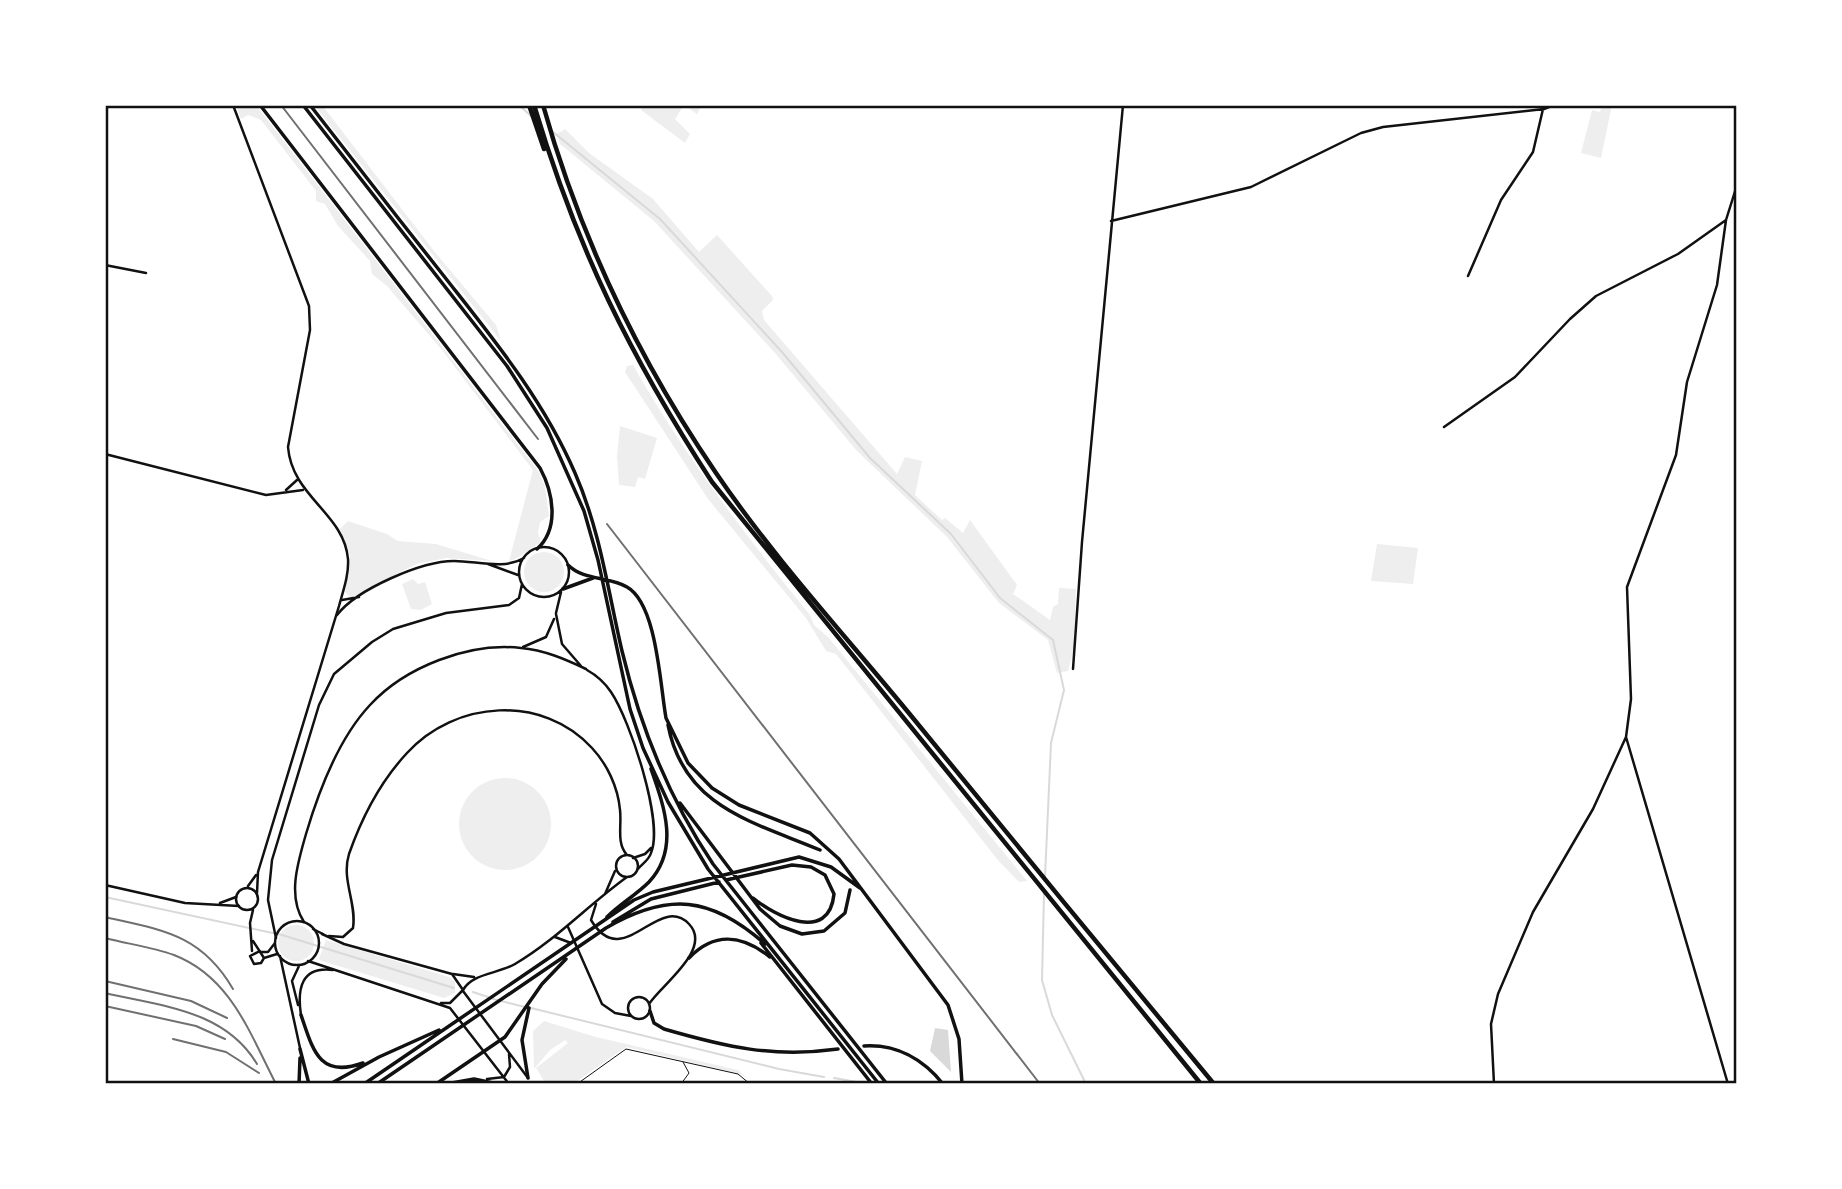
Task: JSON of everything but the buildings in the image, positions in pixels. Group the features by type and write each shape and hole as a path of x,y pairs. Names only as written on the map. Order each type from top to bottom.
{"highway":[{"path":"260,105 540,468 549,488 552,512 548,535 537,549"},
{"path":"303,105 489,343 532,403 565,464 591,536 621,677 664,809 666,847 654,875 601,922"},
{"path":"310,105 493,339 537,400 575,471 597,532 629,679 667,782 713,864 887,1084"},
{"path":"531,105 575,231 622,333 660,402 712,482 1024,870 1201,1084"},
{"path":"542,105 558,155 610,289 661,387 718,475 1022,854 1215,1084"},
{"path":"568,565 573,570 628,587 644,605 670,737 682,763 714,802 749,822 820,850"},
{"path":"563,589 578,581 595,578"},
{"path":"666,718 688,763 712,788 739,805 818,838 839,859 948,1005 959,1039 962,1084"},
{"path":"643,748 694,848 879,1084"},
{"path":"667,782 697,828 765,914 780,926 810,934 824,931 842,917 848,906 850,890"},
{"path":"364,1084 644,895 789,857 809,858 837,870 860,888"},
{"path":"377,1084 572,953 641,903 792,865 811,867 829,880 834,894 827,913 818,920 800,923 774,914 753,898"},
{"path":"606,928 651,907 680,903 712,909 748,929 774,953"},
{"path":"748,929 872,1084"},
{"path":"689,958 711,941 727,937 752,944 777,962"},
{"path":"436,1084 480,1057 505,1037 525,1014 542,984 572,953"},
{"path":"650,1011 654,1023 664,1029 753,1051 794,1054 838,1049"},
{"path":"525,1014 522,1049 528,1078"},
{"path":"301,1015 313,1051 326,1063 347,1068 379,1057"},
{"path":"330,1084 379,1057 448,1026"},
{"path":"864,1046 882,1046 909,1055 943,1084"},
{"path":"299,1084 300,1049"},
{"path":"300,1049 309,1084"},
{"path":"446,1084 463,1079 487,1079 498,1084"}],"street":[{"path":"233,105 309,306 309,342 288,447 290,466 303,490 335,526 345,545 348,564 343,591 258,872 255,907 250,923"},
{"path":"1073,669 1082,542 1123,105"},
{"path":"1111,222 1251,187 1361,133 1383,127 1543,109 1554,105"},
{"path":"1468,276 1501,200 1532,152 1543,109"},
{"path":"1494,1084 1491,1024 1498,994 1533,912 1593,809 1626,737 1631,699 1627,587 1676,455 1687,382 1717,285 1727,220 1737,185"},
{"path":"1444,427 1515,377 1570,319 1596,296 1678,254 1727,220"},
{"path":"105,265 146,273"},
{"path":"105,454 261,494 303,490"},
{"path":"283,492 297,480"},
{"path":"335,617 362,596 416,567 454,561 511,564 537,549 553,549 568,565 568,577 556,614 546,637 538,643 479,649 434,663 392,686 361,715 329,773 306,833 295,889 297,907 304,922 321,934 344,944 452,974 478,978"},
{"path":"524,558 520,576 528,592 541,597 563,589"},
{"path":"482,562 520,576"},
{"path":"251,953 268,952 275,943 277,931 268,900 272,860 319,705 334,674 372,642 393,629 446,613 509,605 519,598 523,584"},
{"path":"343,591 348,598"},
{"path":"340,601 362,596"},
{"path":"340,601 346,606"},
{"path":"437,1002 450,1003 469,982 509,967 555,937 637,870 649,858 653,845 649,793 621,713 608,688 562,644 556,614"},
{"path":"519,647 556,655 586,669"},
{"path":"321,934 343,937 353,928 347,889 348,859 370,804 389,774 410,750 432,733 476,713 499,709 528,711 560,723 582,738 600,758 613,782 620,808 620,844 627,856 633,858 645,854 653,845"},
{"path":"1626,737 1728,1084"},
{"path":"604,896 618,860 627,856"},
{"path":"633,858 637,870"},
{"path":"616,868 618,873 627,877"},
{"path":"217,904 236,897 240,891 247,888 258,872"},
{"path":"105,886 170,900 241,908 255,907"},
{"path":"247,888 257,893"},
{"path":"236,897 250,923 254,964 261,964 268,954 279,955 290,964 308,961 317,950 318,942 313,929"},
{"path":"596,904 591,920 601,934 612,940 621,940 662,920 676,918 686,921 695,938 689,958 649,1004"},
{"path":"277,931 290,922 304,922"},
{"path":"568,927 573,944 603,1004 615,1013 631,1016 643,1018 650,1011 649,1004 642,997 632,999 627,1009 631,1016"},
{"path":"555,937 573,944"},
{"path":"253,940 264,958"},
{"path":"275,943 300,1049"},
{"path":"308,961 437,1002 456,1013 509,1084"},
{"path":"301,964 292,981 301,1015"},
{"path":"301,1015 298,996 306,976 318,970 338,971"},
{"path":"452,974 531,1084"},
{"path":"487,1079 504,1077 510,1068 509,1053"}],"lane":[{"path":"577,1084 623,1050 740,1075 750,1084"},
{"path":"681,1061 689,1073 681,1084"}],"shaded area":[{"path":"236,105 256,105 539,472 545,487 549,516 540,522 538,533 541,542 521,556 509,561 533,470 442,350 387,286 372,274 370,261 338,226 325,204 316,201 316,191 261,120 248,115 241,119"},
{"path":"314,105 322,105 434,251 496,325 501,341"},
{"path":"643,105 684,105 675,119 690,134 685,143 641,110"},
{"path":"684,105 702,105 697,114"},
{"path":"1602,105 1612,105 1601,158 1581,153 1592,110 1600,112"},
{"path":"565,129 589,153 653,199 699,252 717,235 772,296 773,300 762,311 764,320 897,474 905,457 922,461 915,495 942,520 945,518 963,533 970,520 1017,585 1013,594 1050,620 1053,607 1058,604 1059,588 1076,589 1074,648 1068,671 1057,673 1048,640 999,603 947,537 857,451 775,353 654,221 560,144 557,134"},
{"path":"633,365 694,463 810,615 814,625 828,637 1027,881 1019,882 997,859 836,654 826,651 806,618 708,499 625,372 627,366"},
{"path":"620,426 657,438 645,479 638,477 635,487 619,485 617,456"},
{"path":"348,521 387,534 398,541 436,544 492,561 446,558 416,564 351,598 345,592 350,555 340,529"},
{"path":"1377,544 1418,548 1413,584 1371,581"},
{"path":"544,552 552,553 558,558 563,564 563,580 558,586 552,591 544,592 536,591 530,586 525,580 524,572 525,564 530,558 536,553"},
{"path":"413,579 418,584 425,582 432,604 421,610 411,609 402,584"},
{"path":"505,778 523,782 537,792 547,806 551,824 547,842 537,856 523,866 505,870 487,866 473,856 463,842 459,824 463,806 473,792 487,782"},
{"path":"296,925 309,930 314,943 309,956 296,961 283,956 278,943 283,930"},
{"path":"326,940 449,977 455,982 455,993 444,998 322,961 319,959"},
{"path":"544,1021 596,1037 738,1070 748,1079 740,1074 626,1047 573,1084 546,1084 536,1068 568,1043 565,1040 550,1050 534,1069 533,1031"},
{"path":"935,1028 948,1030 951,1072 930,1051"}],"waterway":[{"path":"519,105 531,116"},
{"path":"553,132 660,219 782,352 870,458 951,534 1000,598 1053,640 1064,690 1051,743 1045,877"},
{"path":"1044,893 1042,980 1052,1015 1086,1084"},
{"path":"105,897 282,935 454,988"},
{"path":"473,992 488,997"},
{"path":"493,999 525,1007"},
{"path":"531,1008 779,1069 824,1077"},
{"path":"834,1078 868,1084"}],"railway":[{"path":"281,105 538,439"},
{"path":"607,524 1040,1084"},
{"path":"105,917 162,931 193,945 208,956 233,989"},
{"path":"105,938 174,955 210,977 237,1009 276,1084"},
{"path":"105,981 191,1001 227,1018"},
{"path":"105,993 169,1007 210,1021 244,1046 257,1064"},
{"path":"105,1006 196,1026 225,1039"},
{"path":"173,1039 226,1052 259,1073"}]}
